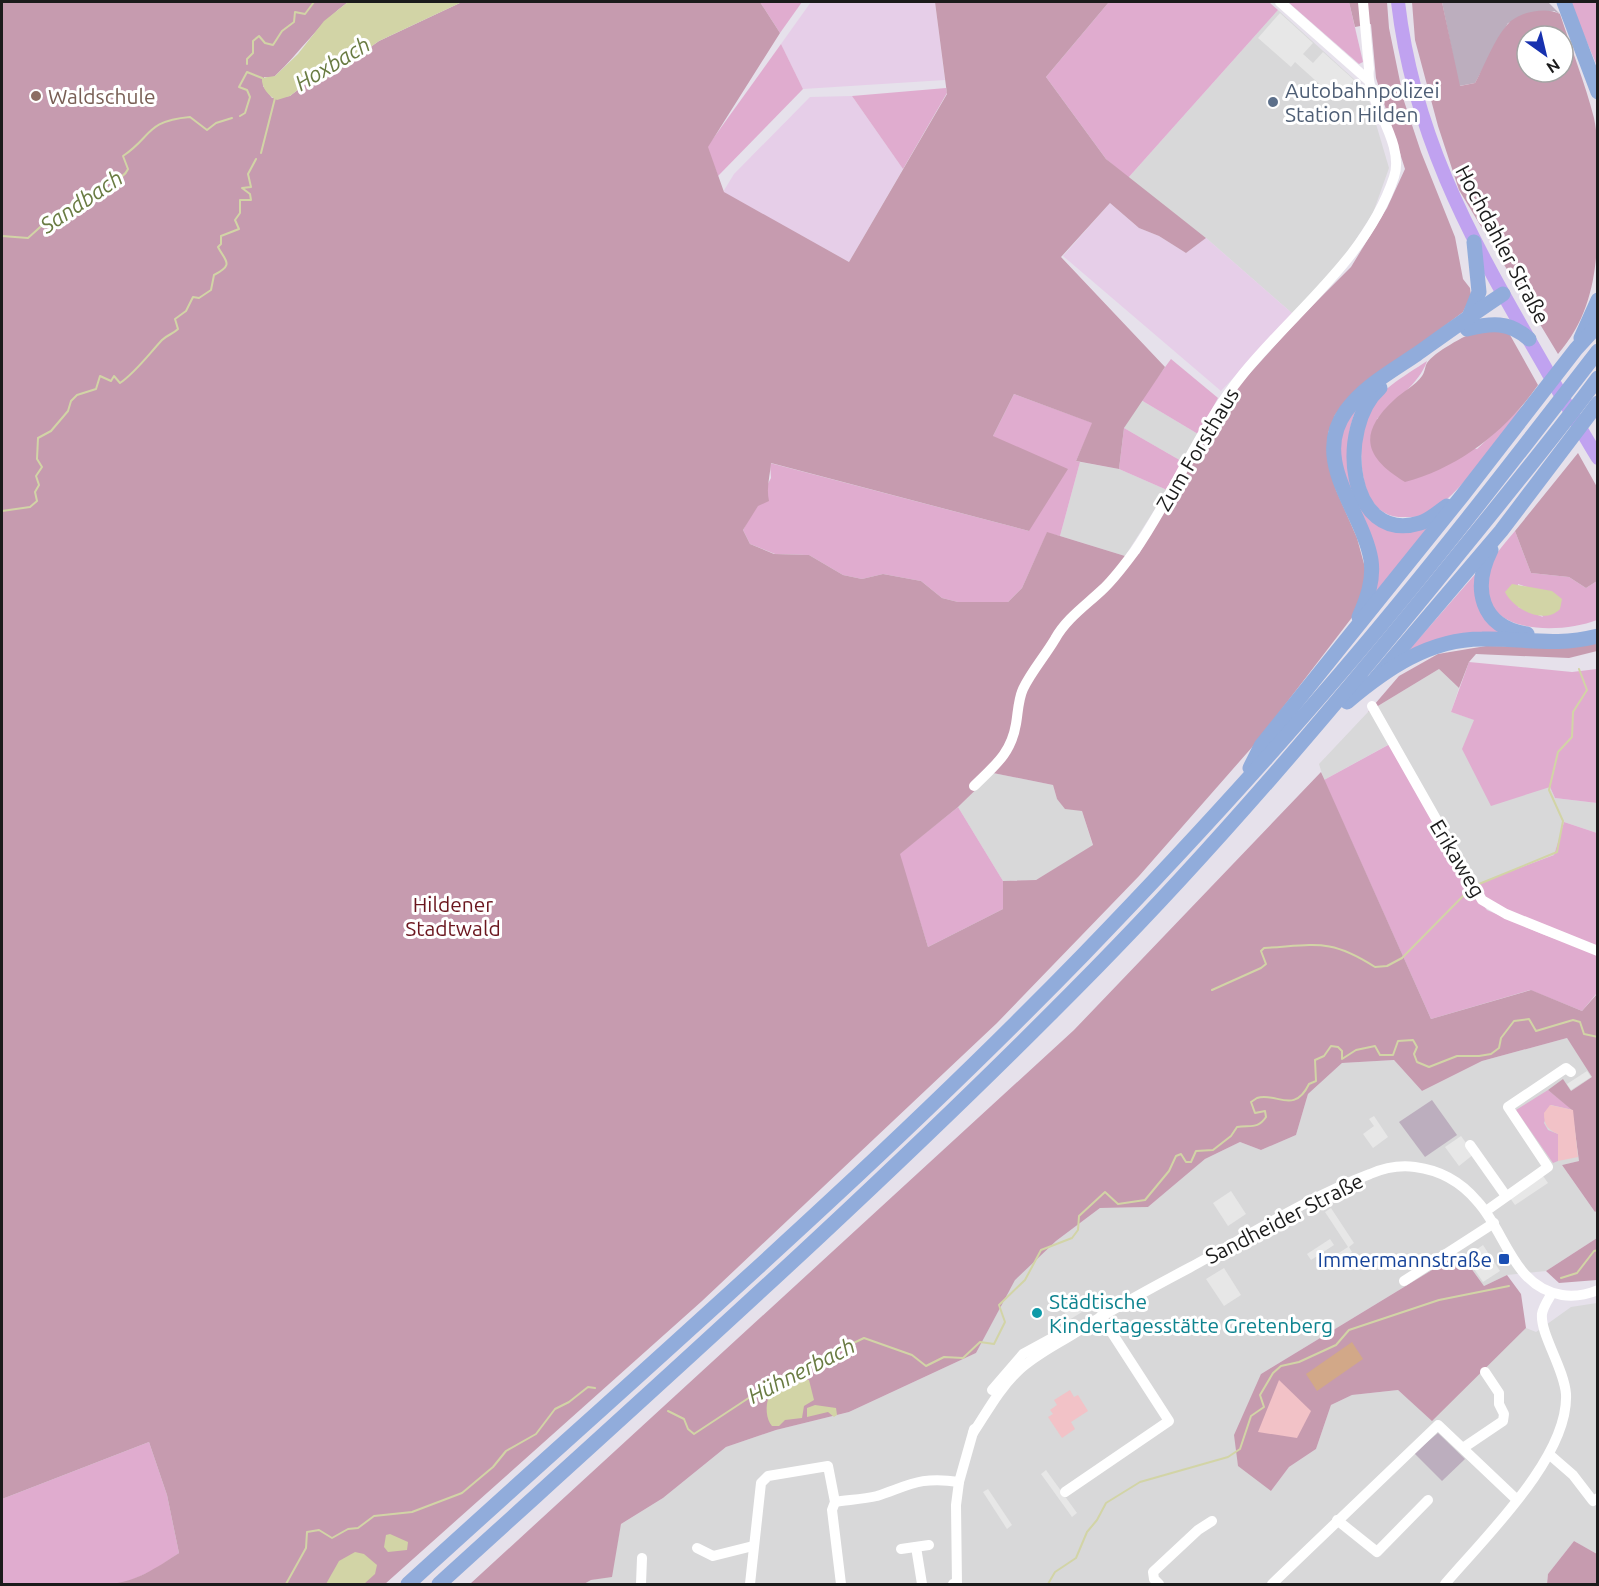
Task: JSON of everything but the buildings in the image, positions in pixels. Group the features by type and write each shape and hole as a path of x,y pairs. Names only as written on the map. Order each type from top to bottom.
{"highway":[{"path":"1564,2 1598,92"},
{"path":"1462,496 1420,523 1389,522 1369,508 1361,496 1353,450 1359,417 1377,390 1468,323 1479,292 1474,242"},
{"path":"1348,639 1362,610 1372,577 1367,546 1337,474 1334,458 1338,427 1345,412 1370,387 1505,299"},
{"path":"1576,349 1598,300"},
{"path":"1468,323 1505,324 1529,339"},
{"path":"1240,786 1261,746 1462,496 1576,349 1598,326"},
{"path":"1500,478 1515,441 1529,418 1598,326"},
{"path":"408,1584 944,1094 1084,954 1240,786 1339,675 1500,478 1598,351"},
{"path":"439,1584 847,1211 964,1100 1177,883 1317,727 1509,492 1598,378"},
{"path":"1376,678 1501,531 1598,403"},
{"path":"1501,531 1483,567 1481,581 1481,594 1491,617 1512,631 1540,636 1576,633 1598,627"},
{"path":"1317,727 1376,678 1417,654 1447,643 1481,639 1566,643 1598,636"}],"main road":[{"name":"Hochdahler Straße","path":"1398,2 1408,67 1424,125 1446,183 1505,299 1598,458"}],"street":[{"path":"1280,2 1367,79"},
{"name":"Zum Forsthaus","path":"974,786 1001,762 1008,752 1013,741 1022,691 1056,636 1070,619 1114,578 1134,552 1225,398 1244,373 1344,266 1385,199 1396,168 1395,156 1382,111 1367,79 1369,69 1363,2"},
{"name":"Erikaweg","path":"1372,706 1482,900 1506,914 1598,951"},
{"path":"1485,1211 1548,1167 1508,1107 1566,1068 1571,1072"},
{"path":"1470,1145 1506,1196"},
{"name":"Sandheider Straße","path":"955,1584 956,1505 959,1482 973,1434 990,1394 1023,1354 1047,1340 1101,1316 1313,1201 1381,1170 1404,1166 1437,1171 1469,1192 1494,1223 1522,1272 1535,1285 1552,1293 1585,1295 1598,1290"},
{"path":"1404,1281 1494,1223"},
{"path":"1445,1584 1550,1455 1562,1424 1566,1395 1559,1364 1543,1324 1542,1313 1552,1293"},
{"path":"1065,1492 1169,1420 1101,1316"},
{"path":"1463,1448 1503,1420 1504,1414 1498,1404 1499,1393 1485,1372"},
{"path":"1272,1584 1438,1425 1516,1499"},
{"path":"1550,1455 1580,1482 1593,1501 1598,1498"},
{"path":"750,1584 761,1483 768,1476 828,1466 835,1502 832,1510 841,1584"},
{"path":"835,1502 873,1497 915,1480 942,1479 959,1482"},
{"path":"1337,1520 1377,1552 1428,1500"},
{"path":"1159,1584 1154,1579 1153,1572 1198,1530 1212,1521"},
{"path":"901,1549 929,1545"},
{"path":"697,1548 713,1556 753,1546"},
{"path":"916,1547 922,1584"},
{"path":"641,1584 642,1558"}],"shaded area":[{"path":"760,2 802,2 780,33"},
{"path":"811,2 935,2 945,80 803,89 781,44"},
{"path":"1109,2 1269,2 1278,10 1128,178 1106,159 1046,77"},
{"path":"1288,2 1349,2 1363,62 1359,64"},
{"path":"1442,2 1548,2 1560,14 1554,11 1508,23 1475,83 1459,86"},
{"path":"1570,2 1597,2 1597,66"},
{"path":"1278,10 1366,90 1389,168 1373,213 1336,270 1293,314 1206,238 1128,178"},
{"path":"1280,13 1313,43 1303,54 1313,63 1323,52 1354,80 1336,99 1295,62 1291,67 1258,38"},
{"path":"781,44 803,89 718,176 707,147"},
{"path":"946,88 947,93 903,169 852,96"},
{"path":"852,96 903,169 849,262 723,192 734,174 810,97"},
{"path":"1110,203 1139,228 1159,236 1186,253 1206,238 1293,314 1221,391 1063,256"},
{"path":"1171,359 1218,398 1198,434 1141,400"},
{"path":"1427,361 1412,385 1377,419 1477,449 1525,404 1479,465 1437,507 1420,516 1392,516 1372,501 1363,477 1361,449 1363,421 1369,409 1383,393"},
{"path":"1014,394 1093,423 1076,461 1080,462 1060,536 1047,533 1022,588 1008,602 958,602 942,598 921,581 883,574 862,579 843,575 809,555 775,554 750,544 743,530 771,478 770,463 1029,531 993,436"},
{"path":"1141,400 1198,434 1183,462 1124,428"},
{"path":"1358,406 1352,421 1349,449 1355,475 1373,516 1430,524 1364,614 1372,590 1338,457 1344,421"},
{"path":"1124,428 1183,462 1167,490 1119,469"},
{"path":"1080,462 1119,469 1167,490 1125,556 1060,536"},
{"path":"1515,531 1531,573 1569,577 1586,588 1597,581 1597,620 1559,628 1539,628 1519,624 1503,617 1492,605 1487,588 1491,565","holes":["1518,584 1527,587 1543,617 1518,607"]},
{"path":"1478,571 1477,594 1483,615 1508,634 1402,658"},
{"path":"1469,662 1572,672 1597,669 1597,803 1555,798 1550,787 1491,806 1462,749 1474,720 1451,712"},
{"path":"1439,669 1459,688 1451,712 1475,720 1550,787 1555,798 1597,803 1597,833 1564,822 1554,855 1474,885 1395,741 1324,780 1319,764 1368,712"},
{"path":"1390,744 1467,885 1487,910 1542,934 1597,954 1597,993 1582,1011 1530,990 1431,1019 1324,780"},
{"path":"993,773 1053,785 1057,799 1073,810 1082,811 1093,846 1036,880 1003,881 958,807"},
{"path":"958,807 1003,881 1003,909 928,947 899,854"},
{"path":"1564,822 1597,833 1597,947 1492,905 1474,885 1554,855"},
{"path":"1567,1038 1593,1077 1571,1091 1579,1161 1562,1165 1595,1212 1597,1210 1597,1238 1546,1271 1507,1275 1484,1286 1460,1253 1261,1374 1271,1491 1289,1467 1316,1449 1331,1405 1352,1395 1398,1390 1432,1420 1526,1328 1536,1332 1571,1307 1597,1303 1597,1554 1574,1541 1548,1574 1547,1584 584,1584 591,1580 611,1576 621,1524 663,1498 726,1447 776,1430 849,1412 976,1353 1015,1279 1056,1241 1100,1208 1148,1207 1205,1159 1240,1142 1261,1150 1296,1135 1308,1094 1342,1063 1394,1060 1422,1091 1482,1061"},
{"path":"1587,1071 1591,1077 1571,1090 1567,1084"},
{"path":"1548,1090 1573,1110 1551,1105 1544,1123 1548,1130 1558,1134 1558,1161 1553,1163 1516,1110"},
{"path":"1432,1100 1457,1135 1425,1157 1399,1122"},
{"path":"1550,1105 1573,1110 1578,1157 1558,1161 1558,1134 1547,1126 1545,1121 1544,1113"},
{"path":"1374,1116 1388,1137 1373,1148 1363,1134 1374,1126 1369,1119"},
{"path":"1461,1136 1474,1154 1459,1166 1445,1147"},
{"path":"1543,1176 1548,1183 1515,1205 1510,1198"},
{"path":"1231,1191 1246,1214 1228,1226 1213,1203"},
{"path":"1331,1208 1354,1243 1349,1247 1352,1252 1337,1261 1334,1256 1348,1247 1325,1212"},
{"path":"1330,1239 1334,1245 1311,1260 1307,1254"},
{"path":"1483,1245 1500,1271 1483,1282 1466,1257"},
{"path":"1224,1268 1241,1295 1224,1306 1206,1279"},
{"path":"1074,1299 1082,1312 1069,1320 1061,1307"},
{"path":"1352,1342 1363,1359 1317,1391 1306,1374"},
{"path":"1279,1380 1311,1411 1297,1438 1258,1432"},
{"path":"1070,1390 1074,1397 1078,1395 1088,1411 1071,1422 1075,1429 1062,1438 1048,1417 1053,1414 1050,1410 1057,1405 1054,1400"},
{"path":"1438,1433 1465,1459 1442,1481 1414,1453"},
{"path":"149,1442 167,1495 179,1553 154,1570 125,1583 2,1584 2,1499"},
{"path":"1046,1470 1077,1513 1072,1517 1041,1474"},
{"path":"988,1489 1012,1525 1007,1529 983,1492"}],"green space":[{"name":"Hildener Stadtwald","path":"2,2 348,2 328,18 275,76 264,77 263,86 272,98 290,96 314,77 341,68 379,41 462,2 760,2 780,33 708,147 724,192 849,262 947,94 935,2 1109,2 1046,77 1106,159 1206,238 1186,253 1159,236 1139,228 1110,203 1061,257 1165,367 1124,428 1119,469 1076,461 1092,423 1014,394 993,436 1068,469 1029,531 771,463 769,501 758,506 743,530 750,544 774,554 809,555 843,575 862,579 883,574 921,581 942,598 958,602 1008,602 1022,588 1047,532 1125,556 1139,554 1224,402 1299,319 1351,267 1387,208 1405,169 1376,78 1371,24 1355,27 1349,2 1387,2 1389,28 1404,101 1421,152 1455,237 1463,279 1470,288 1471,296 1463,312 1346,400 1335,415 1328,433 1329,466 1336,490 1357,538 1367,575 1360,607 1254,745 1139,876 997,1023 702,1301 385,1584 109,1584 137,1577 179,1553 167,1495 149,1442 2,1499","holes":["993,773 1053,785 1057,799 1065,809 1082,811 1093,845 1036,880 1003,881 1003,909 928,947 900,854 958,807"]},
{"path":"1412,2 1442,2 1460,86 1475,83 1498,38 1512,20 1524,14 1540,11 1560,14 1563,24 1515,24 1515,84 1575,84 1575,58 1594,118 1597,136 1598,235 1593,277 1582,317 1558,354 1459,190 1438,126 1415,40"},
{"path":"1478,330 1503,331 1510,335 1538,385 1512,417 1480,445 1444,467 1405,482 1381,464 1374,454 1371,435 1374,424 1394,400 1419,379 1427,363 1436,354"},
{"path":"1578,453 1597,487 1597,581 1586,588 1569,577 1531,573 1515,531"},
{"path":"1597,641 1597,651 1569,658 1476,654 1469,662 1459,688 1439,669 1368,712 1399,676 1438,654 1486,646 1566,647"},
{"path":"1321,772 1431,1019 1531,990 1582,1011 1597,994 1598,1210 1595,1212 1562,1165 1579,1161 1572,1110 1548,1090 1563,1079 1571,1091 1592,1077 1567,1038 1482,1061 1422,1091 1394,1060 1342,1063 1308,1094 1296,1135 1261,1150 1240,1142 1205,1159 1148,1207 1100,1208 1056,1241 1015,1280 976,1353 849,1412 776,1430 726,1447 663,1498 621,1524 612,1577 591,1580 584,1584 470,1584 1074,1030"},
{"path":"1597,1238 1597,1280 1559,1283 1546,1271"},
{"path":"1460,1253 1484,1286 1507,1275 1521,1294 1526,1328 1432,1421 1398,1390 1352,1395 1331,1405 1316,1449 1289,1467 1271,1491 1238,1466 1234,1435 1261,1374"},
{"path":"1574,1541 1597,1554 1597,1584 1547,1584 1548,1574"}],"water":[{"path":"348,2 462,2 379,41 341,68 314,77 290,96 277,100 271,97 264,88 262,78 275,76 298,54 324,21"},
{"path":"1512,584 1552,591 1562,599 1560,609 1546,616 1522,610 1509,599 1505,592"},
{"path":"805,1379 809,1380 814,1400 804,1406 802,1418 785,1420 779,1426 772,1426 767,1412 769,1397"},
{"path":"815,1405 836,1408 837,1415 834,1417 828,1412 807,1417 807,1408"},
{"path":"390,1534 408,1542 407,1550 388,1552 384,1547 386,1535"},
{"path":"355,1552 364,1554 377,1565 375,1574 364,1584 326,1584 339,1561"}],"waterway":[{"name":"Sandbach","path":"247,64 247,59 253,53 253,41 259,36 265,43 273,45 282,31 294,22 295,12 305,14 314,2"},
{"name":"Sandbach","path":"240,116 245,113 250,97 247,90 239,87 247,72 262,78"},
{"name":"Hoxbach","path":"261,153 275,98"},
{"name":"Sandbach","path":"2,236 28,238 75,201 85,203 103,186 126,173 128,169 123,156 157,126 175,119 190,117 207,130 216,123 232,118"},
{"name":"Hoxbach","path":"2,511 30,507 37,501 35,492 39,485 36,476 42,467 37,459 38,438 51,431 68,411 71,401 77,395 96,389 100,376 111,381 114,376 120,383 126,379 162,340 178,329 175,319 186,311 193,297 199,298 211,290 214,275 226,265 218,247 221,244 221,236 239,229 235,220 240,213 240,200 251,200 250,194 242,188 251,187 248,174 256,159"},
{"path":"1479,884 1557,852 1563,821 1549,790 1558,752 1572,737 1573,712 1587,690 1579,669"},
{"path":"1212,990 1266,964 1261,951 1264,948 1310,945 1334,947 1375,967 1387,966 1402,958 1469,890"},
{"name":"Hühnerbach","path":"668,1411 684,1419 688,1429 694,1434 776,1380 864,1338 912,1355 926,1366 944,1357 963,1358 980,1342 994,1344 1005,1322 999,1305 1025,1280 1041,1250 1072,1238 1078,1230 1079,1216 1105,1192 1118,1204 1145,1200 1169,1171 1176,1156 1181,1154 1186,1162 1191,1162 1196,1151 1213,1150 1231,1136 1237,1127 1254,1126 1263,1121 1266,1117 1265,1111 1255,1113 1251,1102 1264,1097 1285,1100 1297,1098 1309,1084 1316,1081 1315,1060 1324,1056 1331,1046 1338,1047 1342,1051 1342,1059 1356,1050 1375,1046 1380,1055 1393,1055 1398,1041 1413,1040 1417,1047 1414,1054 1417,1062 1429,1067 1457,1056 1491,1054 1499,1048 1501,1038 1514,1021 1529,1019 1536,1031 1573,1020 1580,1022 1584,1034 1598,1037"},
{"path":"1561,1278 1577,1273 1594,1251 1598,1250"},
{"path":"1048,1584 1055,1572 1076,1558 1087,1532 1106,1503 1140,1482 1228,1457 1240,1449 1251,1416 1264,1407 1260,1395 1273,1373 1281,1366 1299,1362 1336,1345 1349,1330 1439,1300 1509,1286"},
{"name":"Hühnerbach","path":"286,1584 306,1548 307,1532 319,1530 332,1538 348,1529 358,1528 374,1516 412,1512 462,1493 493,1467 506,1451 536,1434 555,1409 569,1402 588,1387 595,1388"}],"place":[{"name":"Waldschule","path":"36,96"},
{"name":"Autobahnpolizei Station Hilden","path":"1273,102"},
{"name":"Immermannstraße","path":"1504,1259"},
{"name":"Städtische Kindertagesstätte Gretenberg","path":"1037,1313"}]}
